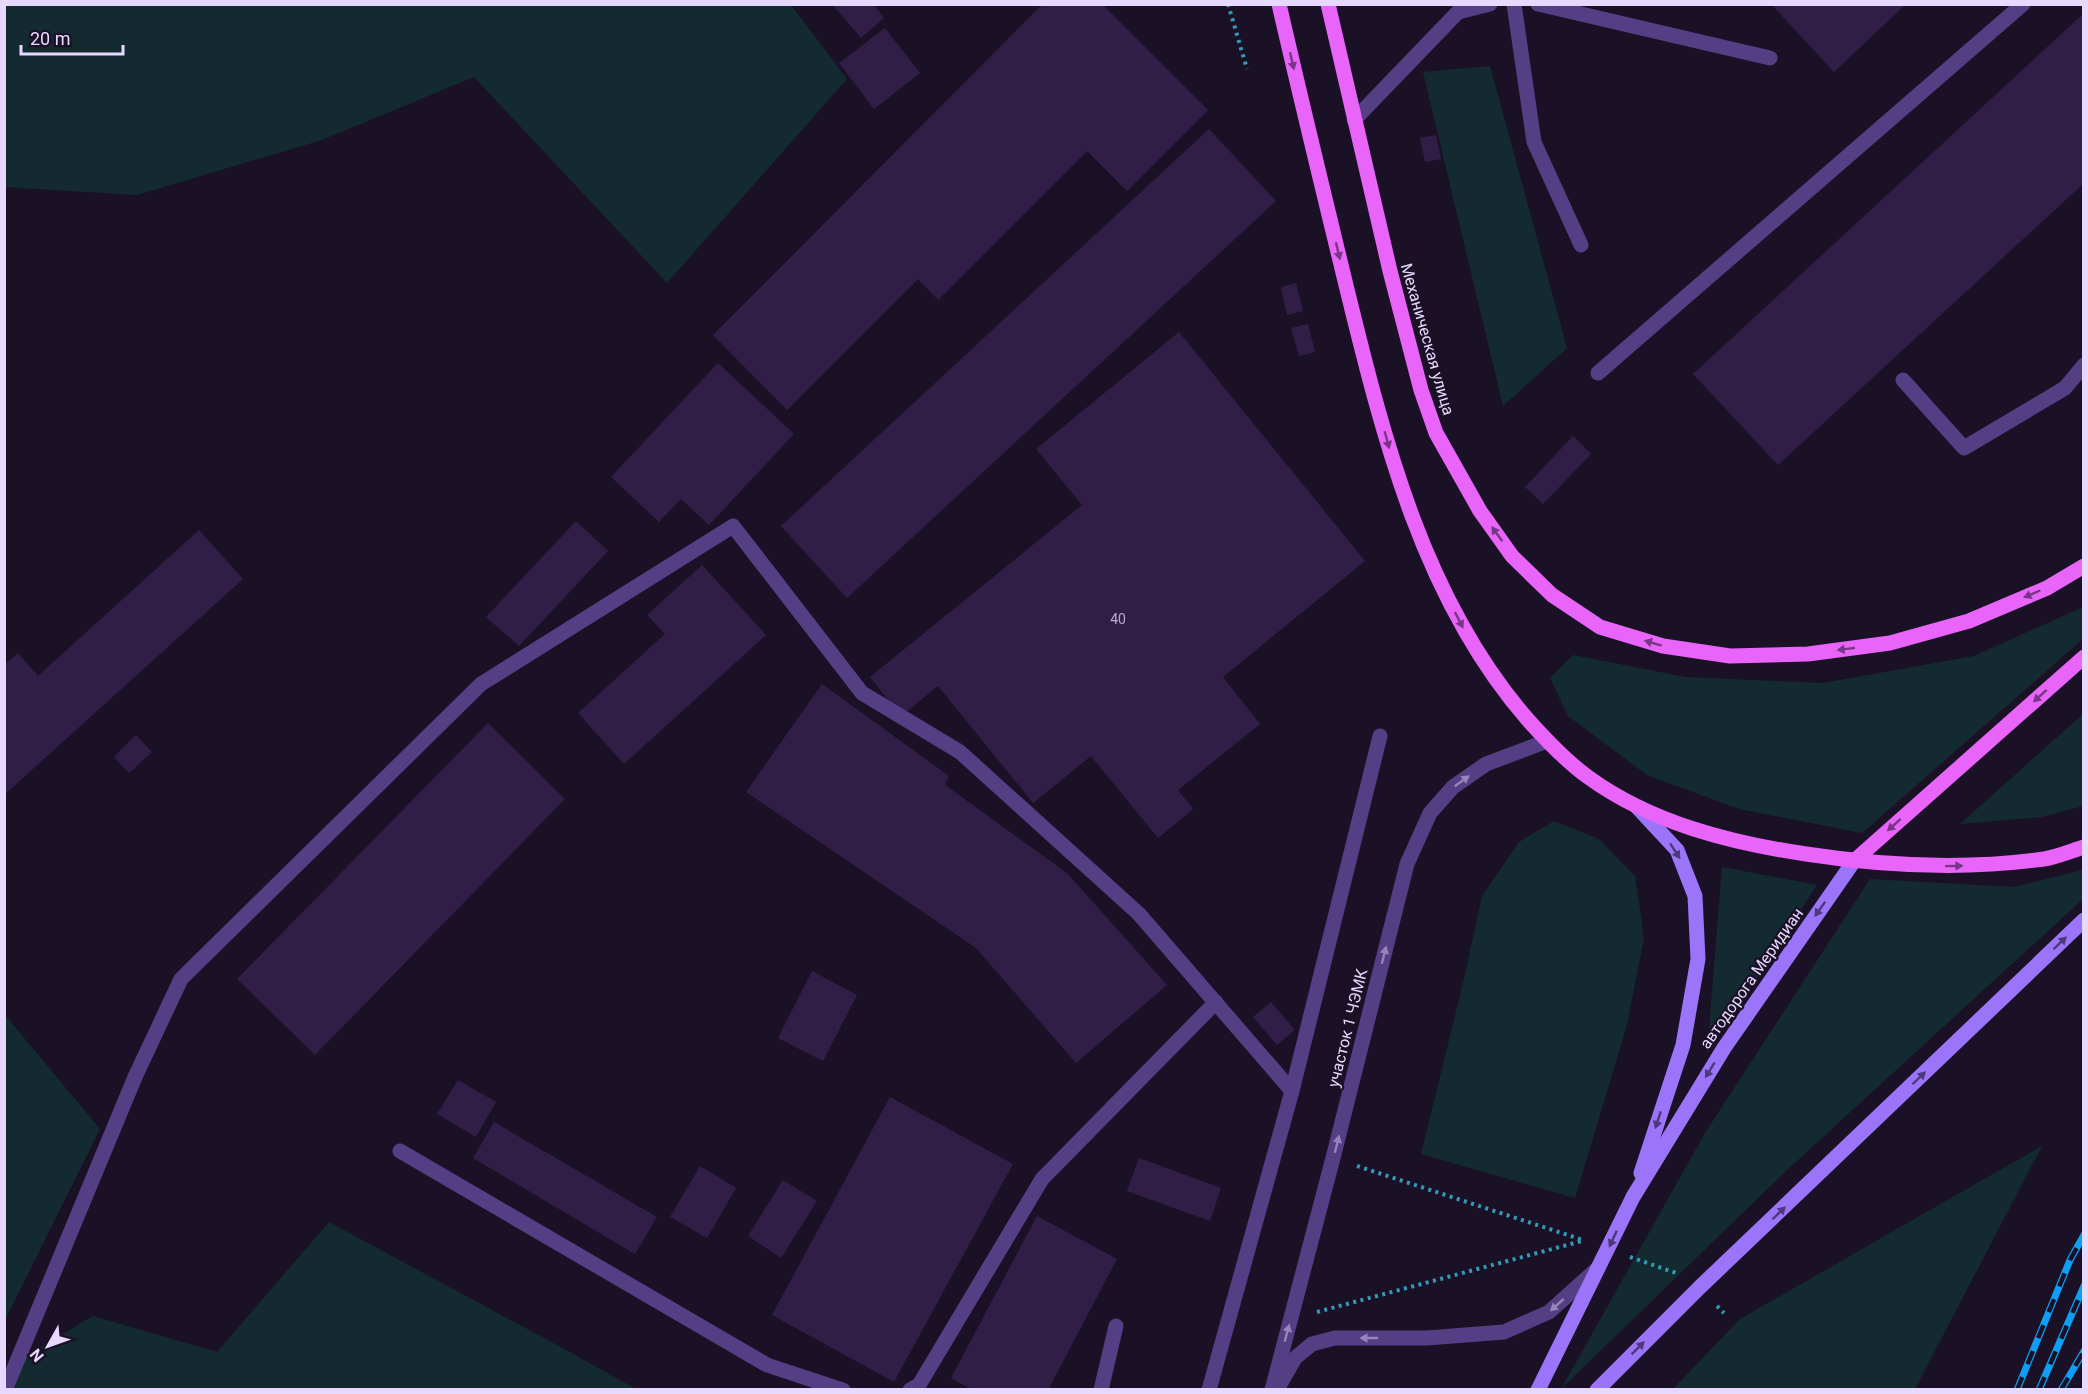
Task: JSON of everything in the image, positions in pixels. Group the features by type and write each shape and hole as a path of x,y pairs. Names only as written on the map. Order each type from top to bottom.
{"main road":[{"path":"1279,4 1352,311 1398,479 1437,576 1469,640 1507,696 1547,741 1588,777 1637,807 1710,835 1790,852 1854,861 1956,866 2047,858 2084,848"},
{"name":"Механическая улица","path":"1328,4 1354,120 1419,380 1436,433 1480,511 1512,556 1552,595 1600,627 1663,646 1730,656 1808,654 1890,643 1969,621 2047,588 2084,566"},
{"name":"автодорога Меридиан","path":"1538,1389 1633,1197 1724,1048 1854,861 2084,657"},
{"path":"1633,1197 1683,1045 1698,959 1695,896 1677,850 1637,807"},
{"path":"1597,1389 1700,1287 2084,920"}],"street":[{"path":"1354,120 1458,8 1490,4"},
{"path":"1514,4 1534,142 1581,245"},
{"path":"1538,4 1770,57"},
{"path":"1598,373 2023,4"},
{"path":"1903,380 1964,448 2065,388 2084,365"},
{"path":"6,1389 135,1077 181,979 481,684 734,526 862,693 960,752 1139,914 1292,1091"},
{"path":"1209,1389 1292,1091 1380,736"},
{"name":"участок 1 ЧЭМК","path":"1274,1389 1407,864 1430,813 1453,787 1486,764 1547,741"},
{"path":"910,1389 919,1385 1042,1179 1216,1002"},
{"path":"400,1151 767,1365 843,1389"},
{"name":"участок 1 ЧЭМК","path":"1274,1389 1295,1358 1312,1344 1335,1338 1427,1338 1504,1332 1549,1312 1600,1266"},
{"path":"1101,1389 1116,1326"}],"path":[{"path":"1228,4 1247,69"},
{"path":"1290,1319 1586,1240 1333,1158"},
{"path":"1608,1250 1681,1275 1700,1287 1724,1313"}],"shaded area":[{"path":"4,5 791,5 847,79 667,283 474,77 322,140 137,195 5,187"},
{"path":"1490,66 1567,348 1503,406 1423,72"},
{"path":"2083,607 2083,639 1862,833 1739,809 1647,775 1568,716 1550,678 1573,655 1685,677 1823,683 1974,656"},
{"path":"2083,714 2083,806 2042,817 1960,824"},
{"path":"1554,821 1599,839 1635,876 1644,938 1627,1025 1575,1198 1421,1154 1482,896 1519,842"},
{"path":"1722,867 1817,885 1707,1054"},
{"path":"2083,870 2083,899 1787,1170 1561,1389 1705,1133 1870,879 2013,887"},
{"path":"5,1015 100,1129 5,1320"},
{"path":"2042,1146 1915,1389 1673,1389 1740,1319"},
{"path":"329,1222 636,1389 5,1390 4,1369 93,1316 217,1352"}],"building":[{"path":"832,4 873,4 884,18 861,38"},
{"path":"1043,4 1102,4 1208,110 1127,191 1087,151 938,300 918,279 787,410 713,335"},
{"path":"1771,4 1906,4 1834,72"},
{"path":"2084,13 2084,183 1778,465 1693,374"},
{"path":"885,28 920,73 874,109 839,63"},
{"path":"1209,129 1276,201 847,598 781,526"},
{"path":"1436,135 1441,159 1425,162 1420,138"},
{"path":"1296,283 1303,311 1287,315 1281,287"},
{"path":"1308,324 1315,352 1299,356 1291,328"},
{"path":"1179,332 1365,561 1223,677 1260,724 1178,790 1193,809 1158,838 1091,756 1033,803 938,686 901,716 870,677 1082,505 1036,449"},
{"path":"718,363 794,434 709,525 681,499 659,522 611,477"},
{"path":"1573,436 1591,454 1543,504 1525,487"},
{"path":"576,521 608,551 519,646 486,617"},
{"path":"199,530 243,579 4,795 4,665 18,653 38,676"},
{"path":"702,565 766,635 624,764 578,713 665,634 647,615"},
{"path":"822,684 949,776 945,785 1067,873 1167,985 1076,1063 976,948 746,792"},
{"path":"488,723 565,799 315,1055 237,979"},
{"path":"136,735 152,752 129,773 114,757"},
{"path":"812,971 857,995 823,1061 778,1038"},
{"path":"1271,1002 1295,1030 1277,1045 1253,1017"},
{"path":"458,1080 496,1102 476,1137 437,1114"},
{"path":"890,1097 1013,1164 894,1382 772,1315"},
{"path":"494,1122 657,1217 635,1254 473,1158"},
{"path":"1139,1158 1221,1188 1210,1221 1127,1191"},
{"path":"700,1166 736,1188 707,1238 670,1217"},
{"path":"783,1180 817,1201 781,1258 748,1236"},
{"path":"1037,1216 1117,1259 1048,1390 972,1390 951,1378"}],"railway":[{"path":"2017,1390 2070,1260 2084,1235"},
{"path":"2039,1390 2084,1286"},
{"path":"2061,1390 2084,1351"}]}
